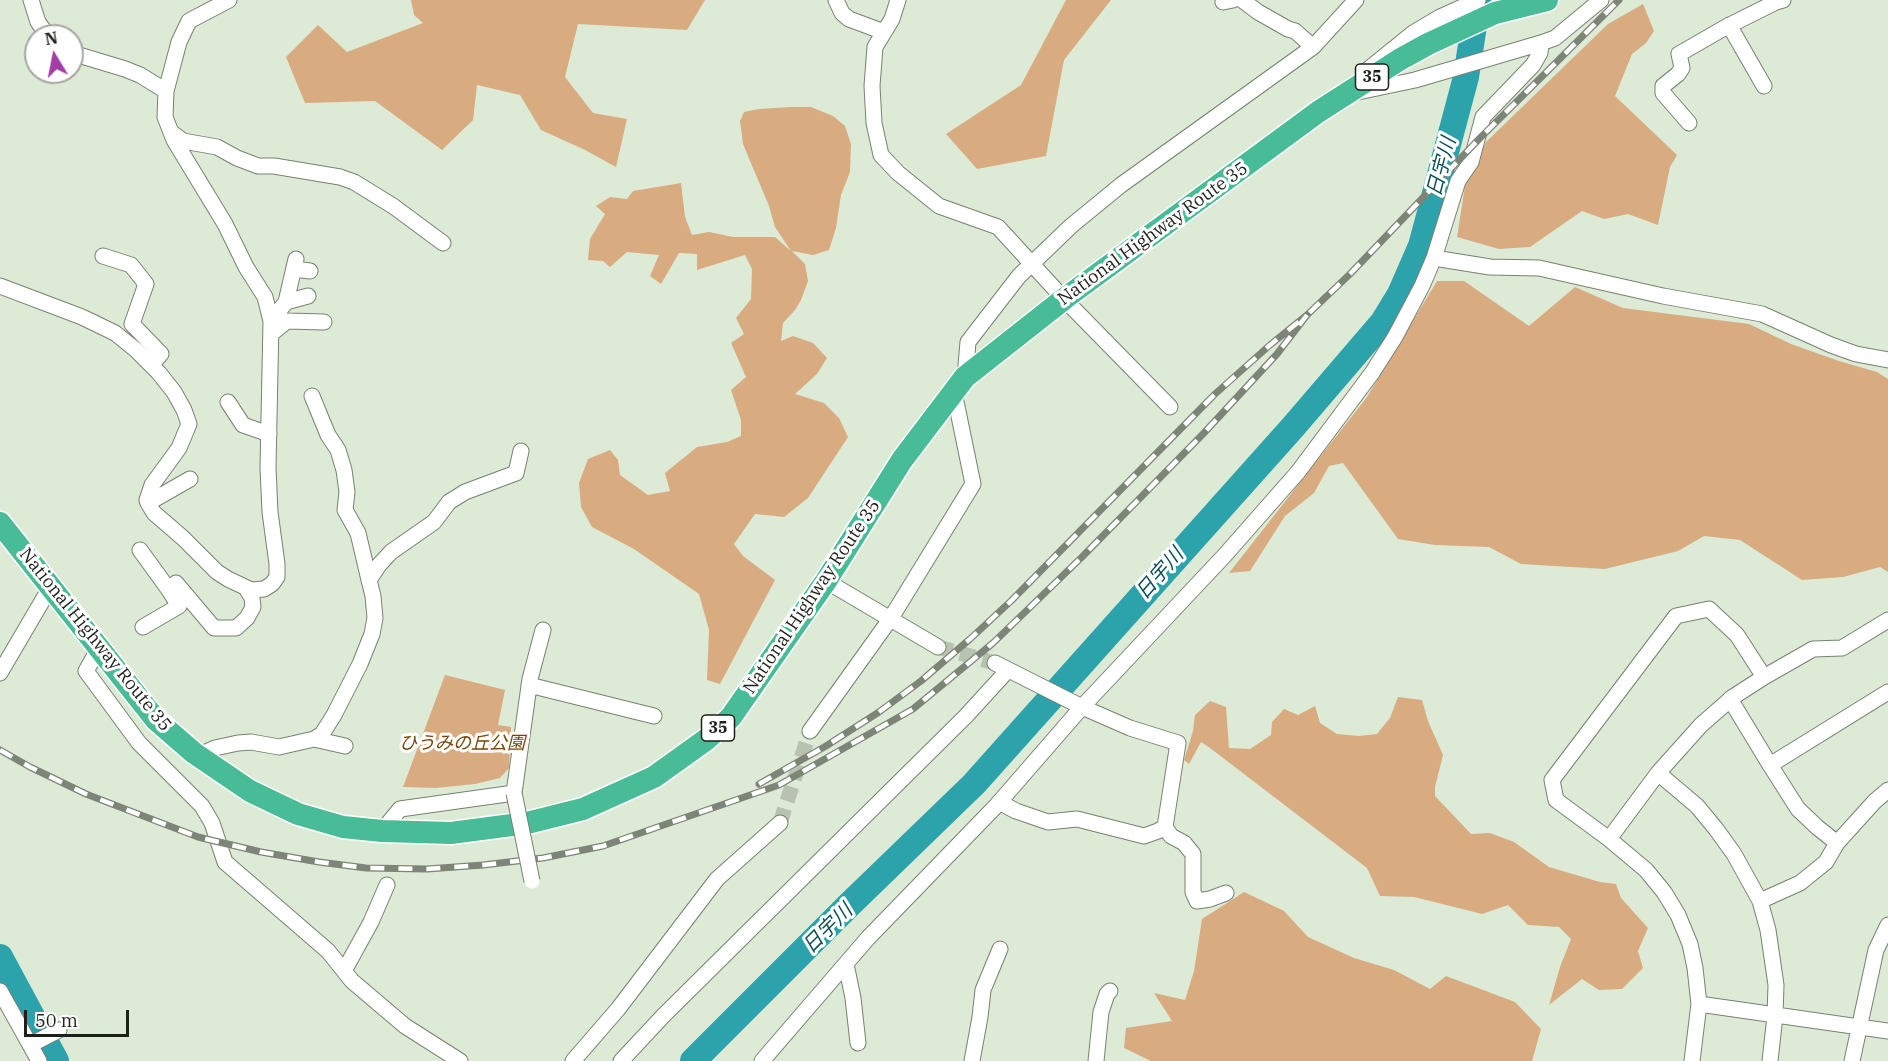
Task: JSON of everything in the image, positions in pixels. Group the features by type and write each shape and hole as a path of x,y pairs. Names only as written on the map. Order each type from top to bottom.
{"highway":[{"name":"35","path":"1318,112 1428,44 1495,13 1547,0"},
{"name":"National Highway Route 35","path":"0,523 156,720 197,756 249,791 298,814 343,827 382,831 451,833 527,823 583,810 654,777 707,739 731,717 826,581 902,460 960,384 1064,298 1318,112"}],"street":[{"path":"31,0 39,24"},
{"path":"0,286 82,317 115,333 151,365 174,392 189,424 178,448 152,485 147,500 148,504 154,513 228,579 252,590 264,589 272,585 277,577 278,564 270,512 268,411 271,327 265,297 246,267 225,224 194,174 165,117 166,91 179,42 189,21 229,0"},
{"path":"836,0 842,13 849,19 884,32"},
{"path":"898,0 892,19 875,47 872,86 873,123 881,155 898,173 939,206 998,227 1170,407"},
{"path":"1242,0 1258,12 1295,31 1313,47"},
{"path":"810,731 891,618 973,484 960,384 968,342 1012,285 1071,226 1121,185 1313,47 1356,0"},
{"path":"1318,112 1399,42 1440,17 1478,0"},
{"path":"1346,94 1415,80 1555,38 1601,0"},
{"path":"1689,123 1662,93 1663,86 1682,68 1674,49 1783,0"},
{"path":"1729,25 1764,86"},
{"path":"762,1061 846,964 999,802 1082,707 1225,555 1298,472 1390,346 1434,258 1458,181 1471,162 1483,117 1533,65 1540,53 1541,43"},
{"path":"84,57 140,75 166,91"},
{"path":"171,132 183,141 217,147 258,166 274,165 340,177 354,182 393,206 443,243"},
{"path":"104,256 131,265 146,284 132,324 161,354 151,365"},
{"path":"1434,258 1490,267 1539,268 1663,296 1762,314 1831,345 1856,354 1888,360"},
{"path":"271,327 285,302 295,264 310,272"},
{"path":"285,302 308,296"},
{"path":"271,327 286,321 324,322"},
{"path":"197,756 215,748 238,743 251,742 279,747 314,739 322,734 360,664 372,634 375,618 373,596 358,533 345,510 347,492 344,470 338,450 328,435 312,396"},
{"path":"228,402 243,425 269,434"},
{"path":"369,580 392,552 434,522 449,502 465,492 516,473 521,451"},
{"path":"148,504 190,479"},
{"path":"140,549 179,606 143,627"},
{"path":"826,581 938,647"},
{"path":"169,590 176,583 214,628 224,629 236,628 247,618 253,607 252,598 246,588"},
{"path":"0,673 51,586"},
{"path":"1692,1061 1698,1004 1695,968 1690,944 1678,915 1664,892 1646,870 1556,800 1552,780 1676,616 1709,609 1737,635 1764,677"},
{"path":"1609,839 1658,772 1701,724 1730,699 1813,649 1842,648 1888,620"},
{"path":"532,881 514,794 529,685 543,630"},
{"path":"99,648 86,671 139,743 202,806 212,824 225,862 328,951 352,981 405,1026 460,1061"},
{"path":"621,1061 663,1016 966,716 1001,666 1082,707 1130,728 1178,743 1165,827 1171,836 1184,843 1192,854 1193,892 1197,901 1226,893"},
{"path":"529,685 654,716"},
{"path":"1770,765 1888,692"},
{"path":"1730,699 1798,809 1837,843"},
{"path":"314,739 345,746"},
{"path":"1658,772 1697,806 1716,829 1734,854 1760,901 1776,985 1770,1061"},
{"path":"1760,901 1800,883 1826,862 1837,843 1888,790"},
{"path":"382,831 400,809 514,794"},
{"path":"999,802 1048,822 1077,819 1144,836 1165,827"},
{"path":"573,1061 618,1009 717,879 780,823"},
{"path":"344,970 371,922 387,885"},
{"path":"1852,1061 1876,950 1888,926"},
{"path":"972,1061 983,990 1000,949"},
{"path":"846,964 853,998 858,1043"},
{"path":"0,991 33,1043 39,1061"},
{"path":"1096,1061 1101,1012 1110,991"},
{"path":"1698,1004 1888,1031"},
{"path":"33,1043 58,1031"}],"green space":[{"path":"411,0 705,0 687,30 578,24 565,77 593,113 627,119 616,167 541,130 520,95 477,85 473,120 442,150 375,101 305,103 286,57 318,25 347,52 423,23 414,15"},
{"path":"1066,0 1111,0 1064,60 1046,156 977,169 946,134 1021,85"},
{"path":"1643,4 1654,31 1646,43 1632,54 1615,96 1677,155 1670,167 1658,225 1628,214 1604,219 1582,211 1530,247 1499,249 1457,237 1465,186 1486,142 1608,24"},
{"path":"811,107 833,116 845,126 851,144 850,172 841,195 836,228 829,250 813,255 792,251 805,264 808,281 801,300 783,323 781,341 793,336 813,343 827,358 817,374 795,394 824,403 839,418 848,437 808,498 784,517 755,514 734,544 743,556 775,580 720,684 707,680 709,630 699,594 634,549 592,527 581,507 579,483 588,459 610,450 618,460 620,475 648,495 670,491 665,473 697,447 727,442 741,436 741,420 731,390 746,377 731,343 744,334 736,318 751,299 752,269 745,255 697,270 697,254 679,253 661,284 650,276 659,255 627,252 610,267 603,261 588,260 590,239 605,214 596,206 610,197 627,199 633,191 681,183 685,217 692,235 709,232 733,237 775,237 791,251 775,227 769,206 743,144 740,121 744,112"},
{"path":"1437,281 1464,281 1529,326 1575,287 1623,308 1749,324 1791,344 1877,372 1888,379 1888,572 1880,567 1843,577 1802,580 1740,540 1704,536 1678,551 1605,569 1521,564 1489,547 1435,545 1398,539 1343,463 1329,466 1314,493 1285,516 1250,571 1229,573 1367,397"},
{"name":"ひうみの丘公園","path":"445,675 505,690 498,725 511,727 509,768 500,778 475,784 436,788 403,787"},
{"path":"1398,697 1422,700 1428,721 1443,755 1435,796 1471,834 1490,833 1514,842 1549,867 1600,882 1616,884 1621,898 1648,928 1638,951 1643,968 1622,989 1599,990 1582,979 1549,1005 1571,939 1559,927 1528,925 1508,905 1482,914 1414,897 1380,896 1367,868 1210,748 1201,742 1189,764 1184,760 1193,731 1195,715 1210,701 1226,707 1229,748 1250,749 1271,735 1272,722 1284,709 1298,715 1315,706 1320,723 1337,734 1359,736 1377,734 1390,718"},
{"path":"1244,892 1284,911 1308,937 1354,958 1394,970 1430,989 1446,976 1515,1002 1541,1029 1532,1061 1151,1061 1124,1048 1126,1028 1172,1021 1154,993 1185,1000 1194,971 1202,919"}],"waterway":[{"name":"日宇川","path":"693,1061 974,784 1293,427 1383,322 1400,294 1421,246 1466,77 1478,0"},
{"path":"0,957 56,1061"}],"tunnel":[{"path":"938,647 995,663"},
{"path":"780,823 810,731"}],"railway":[{"path":"759,784 826,746 879,712 921,681 970,639 1011,601 1215,394 1307,315 1350,274 1480,138 1619,0"},
{"path":"0,750 86,794 198,837 261,852 319,862 366,868 427,869 543,858 603,846 779,785 913,709 993,643 1082,557 1203,434 1277,354 1307,315"}]}
